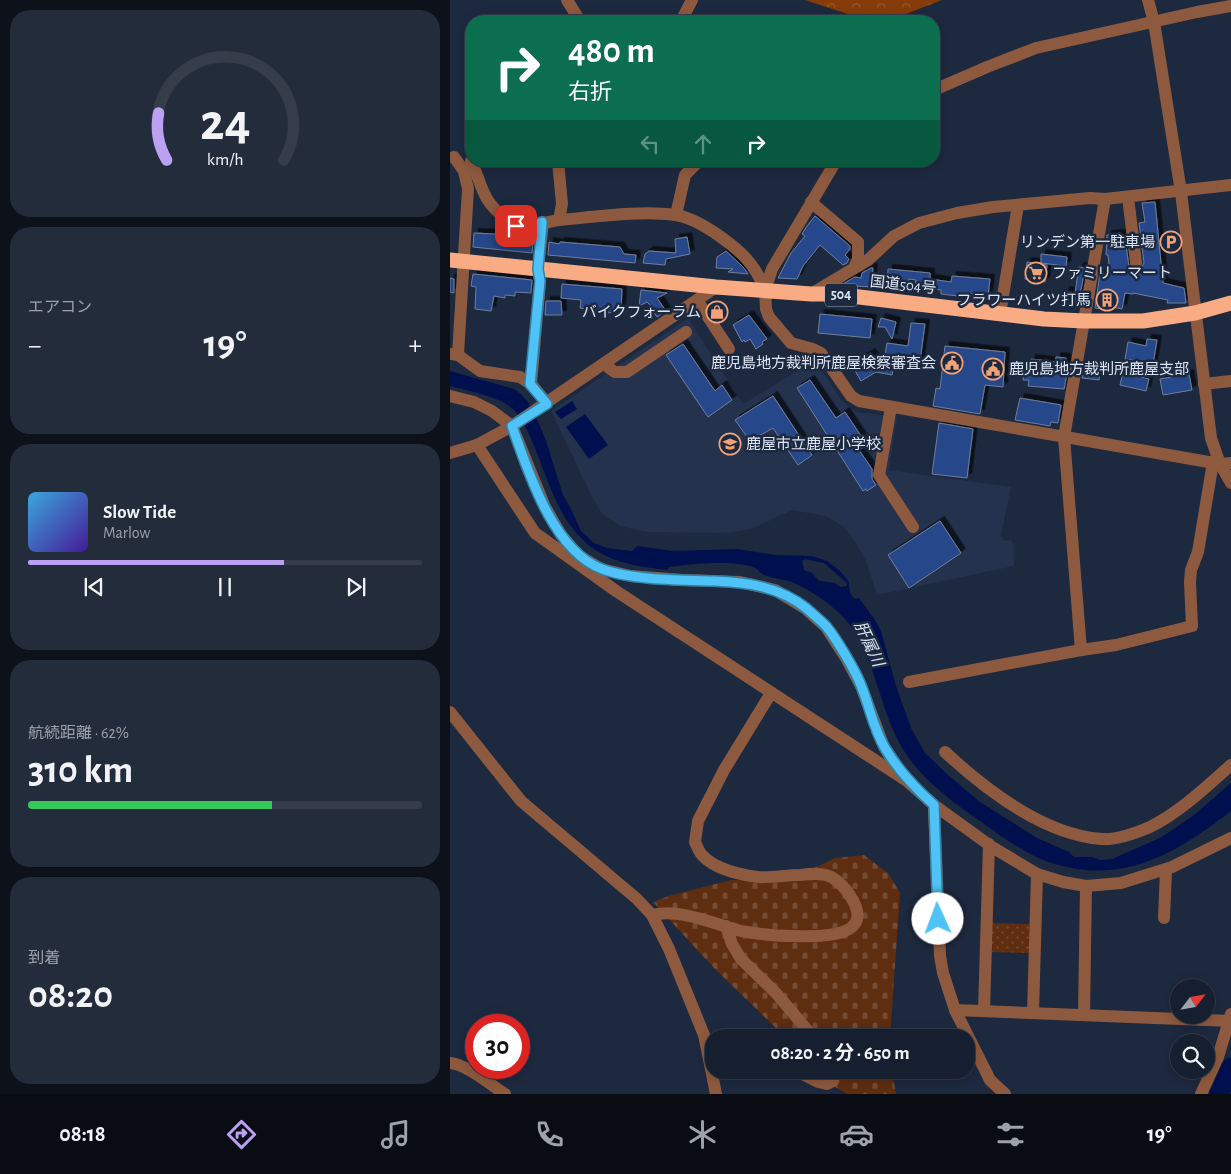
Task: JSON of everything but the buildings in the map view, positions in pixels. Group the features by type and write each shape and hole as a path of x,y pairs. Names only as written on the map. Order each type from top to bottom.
{"highway":[{"name":"国道504号","path":"457,260 716,287 834,294 1000,314 1084,321 1143,321 1195,313 1231,303"}],"street":[{"path":"567,0 576,15"},
{"path":"684,15 692,0"},
{"path":"1148,0 1154,22 1181,192 1210,438 1231,483"},
{"path":"940,87 1036,48 1231,6"},
{"path":"452,156 465,159"},
{"path":"452,156 464,171 468,188 457,260 454,355 480,372 520,377 530,384 547,404"},
{"path":"473,167 487,201 497,212 516,226 530,226 559,220 640,214 676,215 700,224 742,254 756,270 765,290 766,309 769,317 791,343 821,353 851,396 859,401 1222,463"},
{"path":"559,167 562,204 559,220"},
{"path":"676,215 684,176 693,167"},
{"path":"765,290 772,269 832,167"},
{"path":"811,294 868,260 894,236 919,223 957,213 993,207 1090,198 1128,197 1231,185"},
{"path":"1128,197 1136,263"},
{"path":"1081,650 1064,437 1105,199"},
{"path":"811,202 858,242 858,259 854,268"},
{"path":"1000,314 1018,205"},
{"path":"530,384 540,281 538,269 542,222"},
{"path":"450,453 477,445 512,426 547,404 716,287"},
{"path":"697,300 729,349"},
{"path":"605,363 615,372 627,372 686,332"},
{"path":"1204,384 1231,381"},
{"path":"450,396 474,402 492,411 512,426 545,507 561,535 579,556 601,569 630,576 740,582 775,590 805,608 826,626 846,658 862,686 884,747 907,781"},
{"path":"891,407 878,475 912,527"},
{"path":"477,445 535,534 616,591 907,781 934,805 989,844 1037,874 1063,882 1086,886 1121,883 1166,870 1231,838"},
{"path":"909,682 1116,645 1192,626 1191,570 1198,552 1222,463"},
{"path":"652,916 664,912 765,935 816,936 846,932 854,927 857,919 856,905 846,890 832,877 816,874 759,877 741,874 718,866 710,861 703,856 695,842 698,821 724,770 771,693"},
{"path":"450,712 522,802 636,899 652,916 707,1029"},
{"path":"945,752 971,776 1028,814 1055,828 1103,839 1126,836 1149,827 1177,811 1231,765"},
{"path":"934,805 942,973 955,1010 990,1080 1005,1094"},
{"path":"984,1011 989,844"},
{"path":"1164,918 1166,870"},
{"path":"1033,1013 1037,874"},
{"path":"1084,1015 1086,886"},
{"path":"726,926 732,944 741,959 776,993 806,1029"},
{"path":"955,1010 1230,1019 1218,1057 1201,1094"},
{"path":"450,1062 469,1071 506,1094"},
{"path":"714,1079 716,1094"},
{"path":"812,1079 827,1084 834,1079"}],"shaded area":[{"name":"鹿屋市立鹿屋小学校","path":"688,318 743,404 815,360 842,401 857,412 897,417 889,470 1011,487 1001,535 1004,541 1011,540 1014,545 1014,566 877,595 866,561 856,543 844,527 826,516 792,510 751,529 728,533 646,532 620,526 602,514 551,411"}],"green space":[{"path":"805,0 942,0 903,15 851,15"},
{"path":"864,855 888,873 900,893 891,1029 777,1029 714,968 653,902 731,880 787,881 835,858"},
{"path":"991,923 1030,924 1029,953 991,952"},
{"path":"820,1079 894,1079 896,1094 848,1094"}],"water":[{"name":"肝属川","path":"450,371 514,389 521,394 528,402 540,426 563,495 581,531 594,543 607,548 632,551 638,546 673,551 737,549 775,555 812,556 827,561 840,571 849,582 849,589 852,595 855,599 859,598 881,631 896,686 911,728 925,753 980,802 1037,838 1069,852 1074,857 1092,857 1100,860 1112,859 1162,837 1194,815 1231,783 1231,811 1172,851 1130,867 1084,870 1038,858 998,834 948,798 910,760 895,734 863,648 845,619 829,604 796,584 764,575 747,565 725,563 700,564 669,567 667,570 626,563 608,557 593,548 570,526 554,497 530,436 514,410 501,401 450,386","holes":["805,559 824,563 847,583 847,586 840,587 835,583 819,581 812,573 804,570 802,561"]},
{"path":"572,401 577,409 561,419 555,412"},
{"path":"585,414 608,445 589,459 566,427"}],"waterway":[{"path":"1219,1094 1231,1067"}],"place":[{"name":"リンデン第一駐車場","path":"1171,242"},
{"name":"ファミリーマート","path":"1036,273"},
{"name":"フラワーハイツ打馬","path":"1107,300"},
{"name":"バイクフォーラム","path":"717,312"},
{"name":"鹿児島地方裁判所鹿屋検察審査会","path":"952,363"},
{"name":"鹿児島地方裁判所鹿屋支部","path":"993,369"},
{"name":"鹿屋市立鹿屋小学校","path":"730,444"}],"route":[{"path":"516,226 530,226 542,222 538,269 540,281 530,384 547,404 512,426 534,483 561,535 579,556 601,569 630,576 740,582 775,590 805,608 826,626 862,686 884,747 907,781 934,805 938,919"}]}
